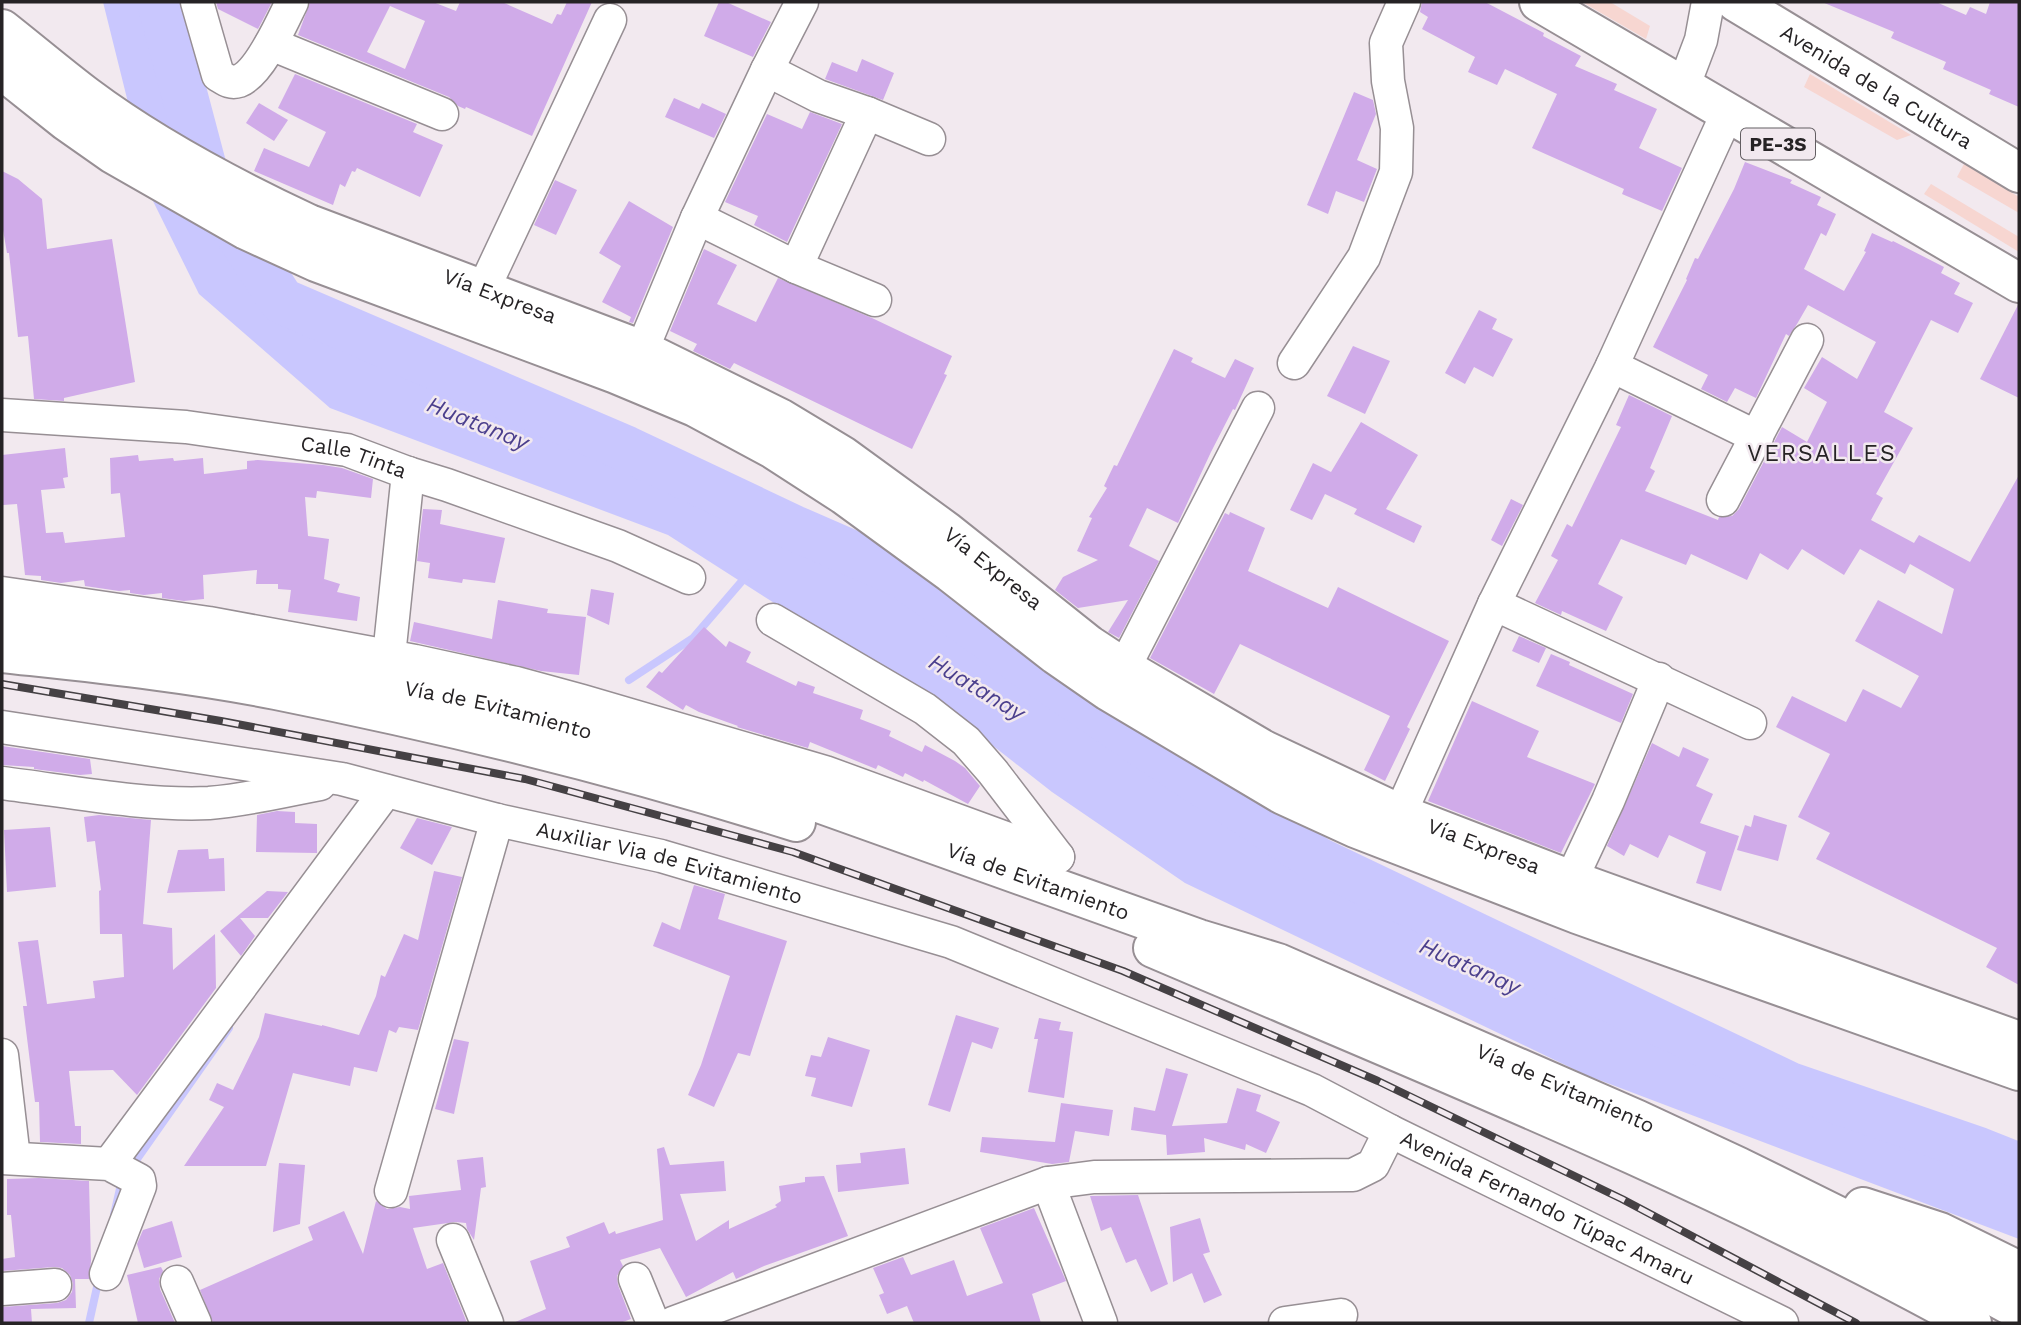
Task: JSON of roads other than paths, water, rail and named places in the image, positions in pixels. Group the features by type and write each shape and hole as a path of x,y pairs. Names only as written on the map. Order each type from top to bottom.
{"main road":[{"name":"PE-3S","path":"1539,2 2019,284"},
{"name":"Avenida de la Cultura","path":"1736,2 2019,172"},
{"name":"Vía Expresa","path":"2,29 86,96 210,175 309,224 642,350 745,399 843,456 946,531 1089,645 1264,750 1400,814 1571,880 2019,1041"},
{"name":"Vía Expresa","path":"2,70 113,154 246,230 316,262 616,374 695,407 773,449 951,573 1055,655 1108,691 1283,795 1355,828 1577,914 2019,1071"},
{"name":"Vía de Evitamiento","path":"2,625 136,640 212,652 485,703 732,772 820,787 1104,905 1278,964 1626,1115 1739,1167 1933,1263 2019,1310"},
{"name":"Vía de Evitamiento","path":"2,653 130,667 274,690 489,737 691,788 904,856 1141,942 1592,1135 1906,1287 1972,1323"},
{"path":"1739,1167 1940,1232 2019,1271"}],"street":[{"path":"197,2 218,75 228,82 237,82 248,74 271,44 292,2"},
{"path":"642,350 697,218 767,69 802,2"},
{"path":"1294,363 1364,257 1396,173 1397,128 1388,81 1386,43 1404,2"},
{"path":"1684,85 1701,40 1708,2"},
{"path":"483,290 610,20"},
{"path":"271,44 442,114"},
{"path":"767,69 818,96 929,139"},
{"path":"796,267 867,113"},
{"path":"1400,814 1494,604 1612,366 1727,114"},
{"path":"697,218 796,267 876,299"},
{"path":"1723,500 1807,340"},
{"path":"1612,366 1757,437"},
{"path":"1124,668 1258,408"},
{"name":"Calle Tinta","path":"2,415 186,427 347,450 618,546 689,578"},
{"path":"389,656 408,473"},
{"path":"2,593 209,623 389,656 516,683 582,701 820,787 1059,857"},
{"path":"1494,604 1750,723"},
{"path":"773,620 925,709 966,741 1059,857 1104,905"},
{"path":"1571,880 1608,801 1659,679"},
{"name":"Auxiliar Via de Evitamiento","path":"2,727 342,779 497,820 661,856 951,942 1312,1090"},
{"path":"2,783 164,802 207,803 239,800 342,779"},
{"path":"122,1171 386,791"},
{"path":"391,1191 497,820"},
{"path":"2,1055 8,1158 122,1171 140,1186 106,1274"},
{"name":"Avenida Fernando Túpac Amaru","path":"1312,1090 1782,1323"},
{"path":"673,1323 1048,1183 1094,1177 1353,1175 1373,1165 1390,1131"},
{"path":"1048,1183 1101,1323"},
{"path":"453,1240 487,1323"},
{"path":"635,1279 653,1323"},
{"path":"177,1282 195,1323"},
{"path":"2,1290 55,1285"},
{"path":"1285,1323 1341,1315"}],"water":[{"name":"Huatanay","path":"103,2 160,2 210,191 282,301 627,449 794,528 902,575 1020,661 1318,860 1790,1085 2019,1166 2019,1239 1586,1075 1185,883 1052,792 923,691 779,606 668,535 330,408 199,294 152,199"}],"waterway":[{"path":"160,2 210,191 282,301 627,449 794,528 902,575 1020,661 1318,860 1790,1085 2019,1166"},
{"path":"629,680 693,638 748,574"},
{"path":"130,1169 229,1028"},
{"path":"114,1215 122,1180"},
{"path":"89,1323 99,1278"}],"railway":[{"path":"2,684 221,721 525,779 793,852 1123,971 1378,1081 1622,1199 1856,1323"}],"district":[{"name":"VERSALLES","path":"1822,453"}]}
